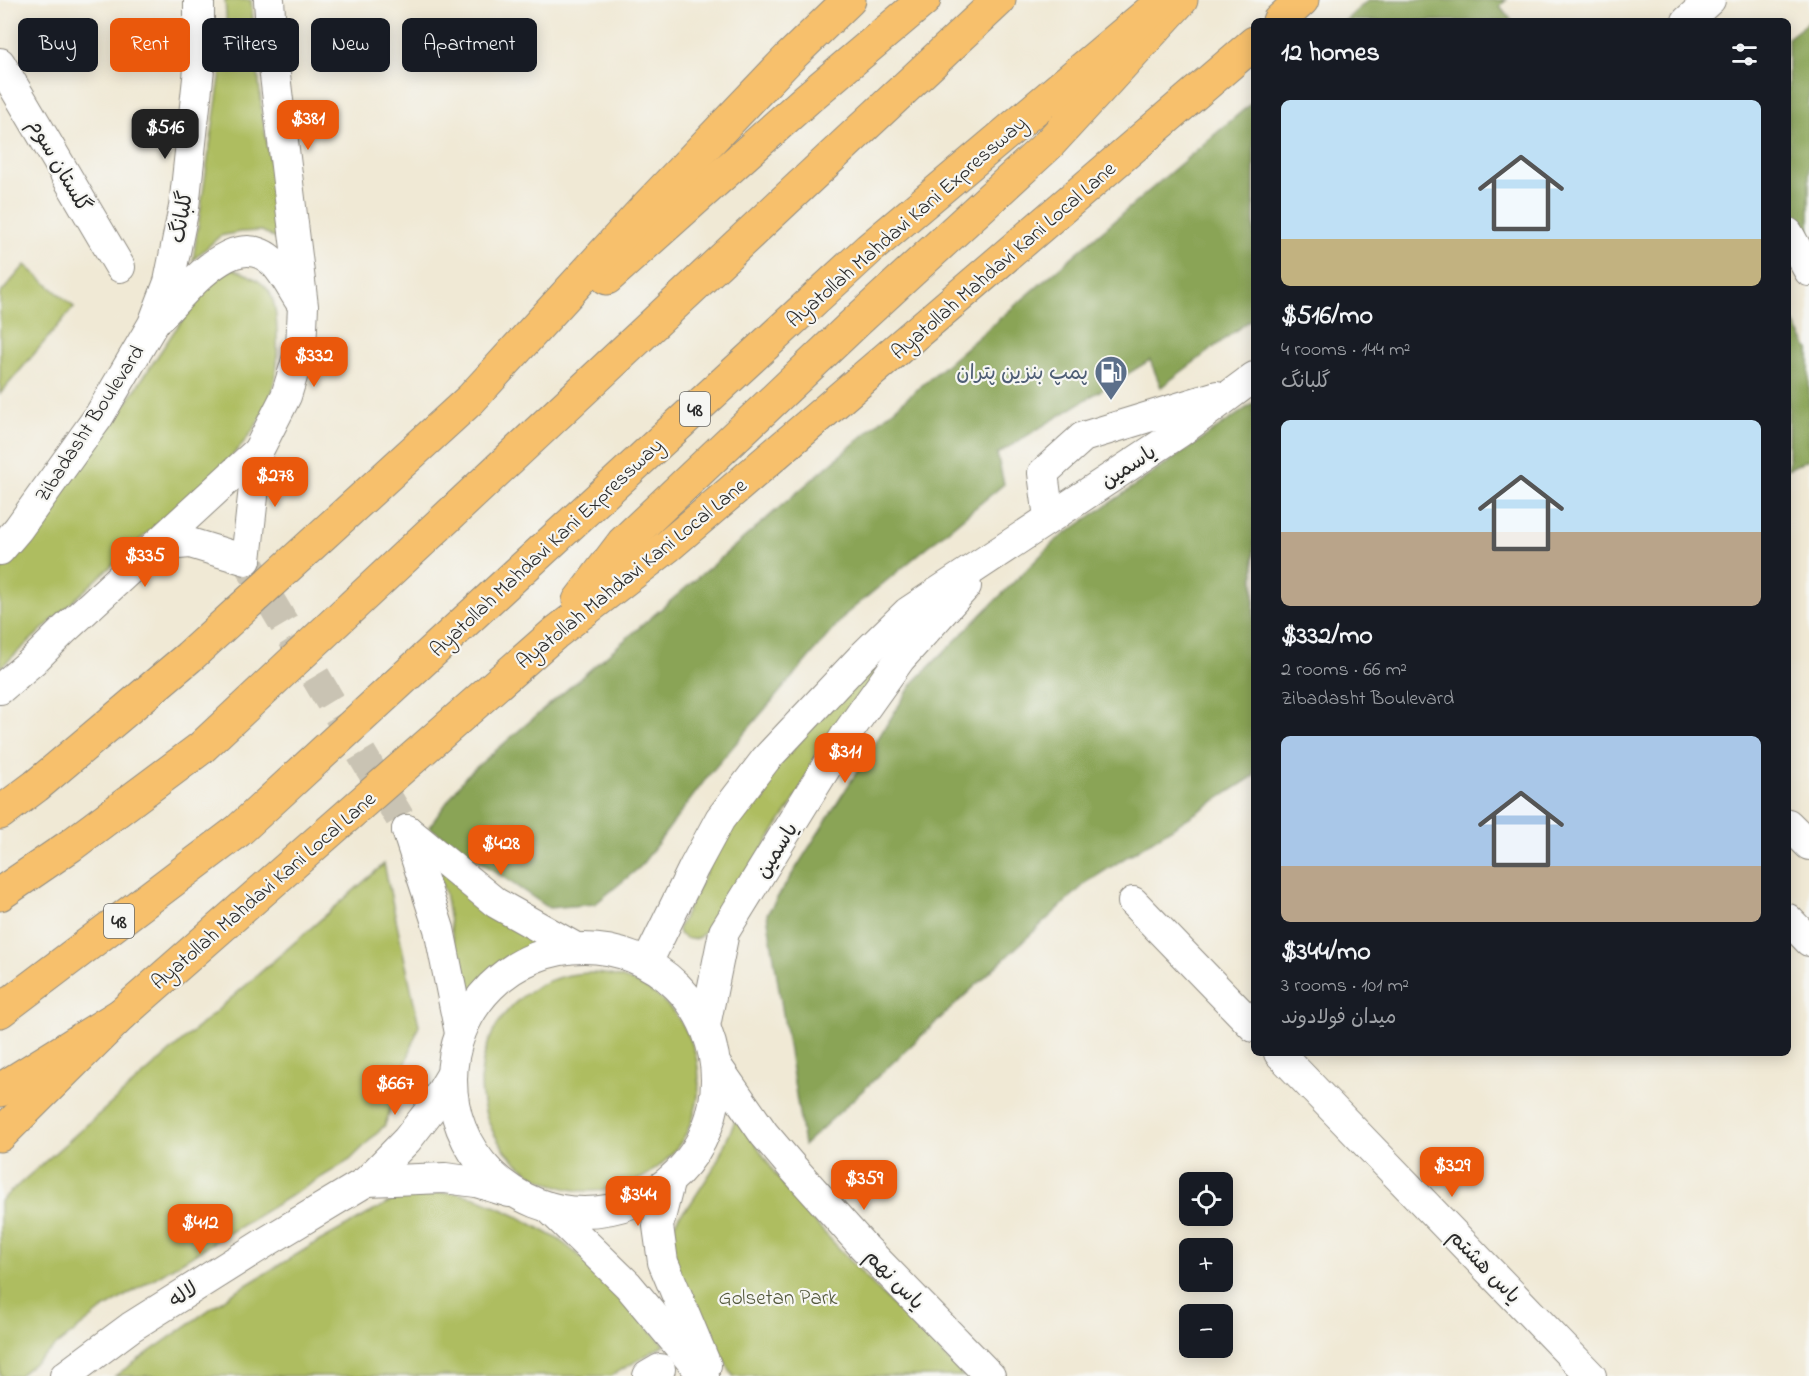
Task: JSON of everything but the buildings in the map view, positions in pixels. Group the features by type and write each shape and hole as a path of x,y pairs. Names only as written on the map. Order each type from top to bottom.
{"main road":[{"path":"471,399 642,212 789,58 849,0"},
{"path":"0,813 36,786 189,657 471,399 808,98 924,0"},
{"path":"0,894 70,846 201,748 999,0"},
{"name":"Ayatollah Mahdavi Kani Expressway","path":"0,1011 238,831 869,249 1164,0"},
{"path":"554,634 623,543 1048,145 1181,0"},
{"path":"1282,18 1302,0"},
{"name":"Ayatollah Mahdavi Kani Local Lane","path":"0,1090 122,1014 554,634 668,546 1251,46"},
{"path":"0,1135 122,1014"}],"street":[{"name":"گلبانگ","path":"153,324 169,282 184,207 199,69 199,0"},
{"path":"0,689 258,451 286,396 301,347 303,306 273,59 269,0"},
{"path":"1691,18 1710,0"},
{"name":"گلستان سوم","path":"0,63 120,267"},
{"path":"1791,238 1809,271"},
{"path":"153,324 218,260 237,251 258,252 274,263 303,306"},
{"name":"Zibadasht Boulevard","path":"0,550 18,529 99,416 153,324"},
{"path":"1049,518 1043,473 1083,437 1244,384"},
{"name":"یاسمین","path":"647,963 720,819 766,759 908,612 1180,432 1244,384"},
{"path":"155,546 190,543 246,560 258,451"},
{"name":"یاسمین","path":"705,1026 724,932 846,735 900,659 999,551"},
{"path":"1791,827 1809,845"},
{"path":"460,1033 439,929 407,830 496,903 576,948"},
{"path":"1133,902 1251,1024"},
{"path":"1791,922 1809,941"},
{"path":"367,1180 445,1179 476,1182 517,1194 548,1207 584,1213 621,1208 644,1200 669,1183 683,1169 704,1138 715,1103 716,1065 705,1026 688,998 665,975 647,963 617,952 597,948 576,948 539,956 505,974 478,1000 460,1033 454,1053 452,1074 455,1110 469,1144 491,1173 517,1194"},
{"name":"یاس هشتم","path":"1282,1056 1591,1376"},
{"name":"یاس نهم","path":"716,1065 778,1151 863,1246 990,1376"},
{"name":"لاله","path":"65,1376 131,1327 367,1180 407,1140 431,1108 452,1074"},
{"path":"669,1183 658,1226 663,1262 710,1376"},
{"path":"548,1207 628,1285 704,1376"}],"green space":[{"path":"225,0 251,0 253,18 226,18"},
{"path":"1368,0 1506,0 1500,6 1510,18 1348,18"},
{"path":"1809,22 1809,239 1791,208 1791,36"},
{"path":"221,72 258,72 262,113 283,243 262,231 240,232 220,236 193,260"},
{"path":"1251,104 1251,319 1161,387 1150,360 997,454 1004,484 846,614 708,776 640,867 595,904 549,908 429,827 466,776"},
{"path":"25,265 74,307 0,394 0,294"},
{"path":"231,268 262,284 272,297 274,306 277,340 276,377 268,403 259,421 220,468 0,668 0,572 111,426 175,330 209,286"},
{"path":"1791,317 1809,350 1809,459 1791,468"},
{"path":"1251,405 1251,778 1087,882 804,1145 767,914 913,683 1055,541"},
{"path":"916,615 715,921 695,939 685,938 679,934 678,929 736,811"},
{"path":"428,855 546,941 502,964 466,999 456,959 445,892"},
{"path":"384,864 419,1025 385,1125 350,1160 102,1310 18,1376 0,1376 0,1201"},
{"path":"601,973 632,981 651,991 667,1005 681,1021 691,1040 699,1071 699,1093 691,1124 681,1143 667,1159 651,1173 632,1183 601,1191 579,1191 548,1183 529,1173 499,1143 489,1124 483,1103 481,1071 489,1040 499,1021 529,991 548,981 569,975"},
{"name":"Golsetan Park","path":"735,1121 741,1121 776,1175 803,1210 879,1291 964,1376 733,1376 687,1295 670,1250 673,1227 715,1166"},
{"path":"424,1193 457,1193 475,1197 519,1217 558,1239 599,1271 664,1345 611,1376 115,1376 233,1293 314,1244 395,1199"}],"tunnel":[{"path":"246,560 407,830"}],"place":[{"name":"پمپ بنزین پتران","path":"1111,401"}]}
